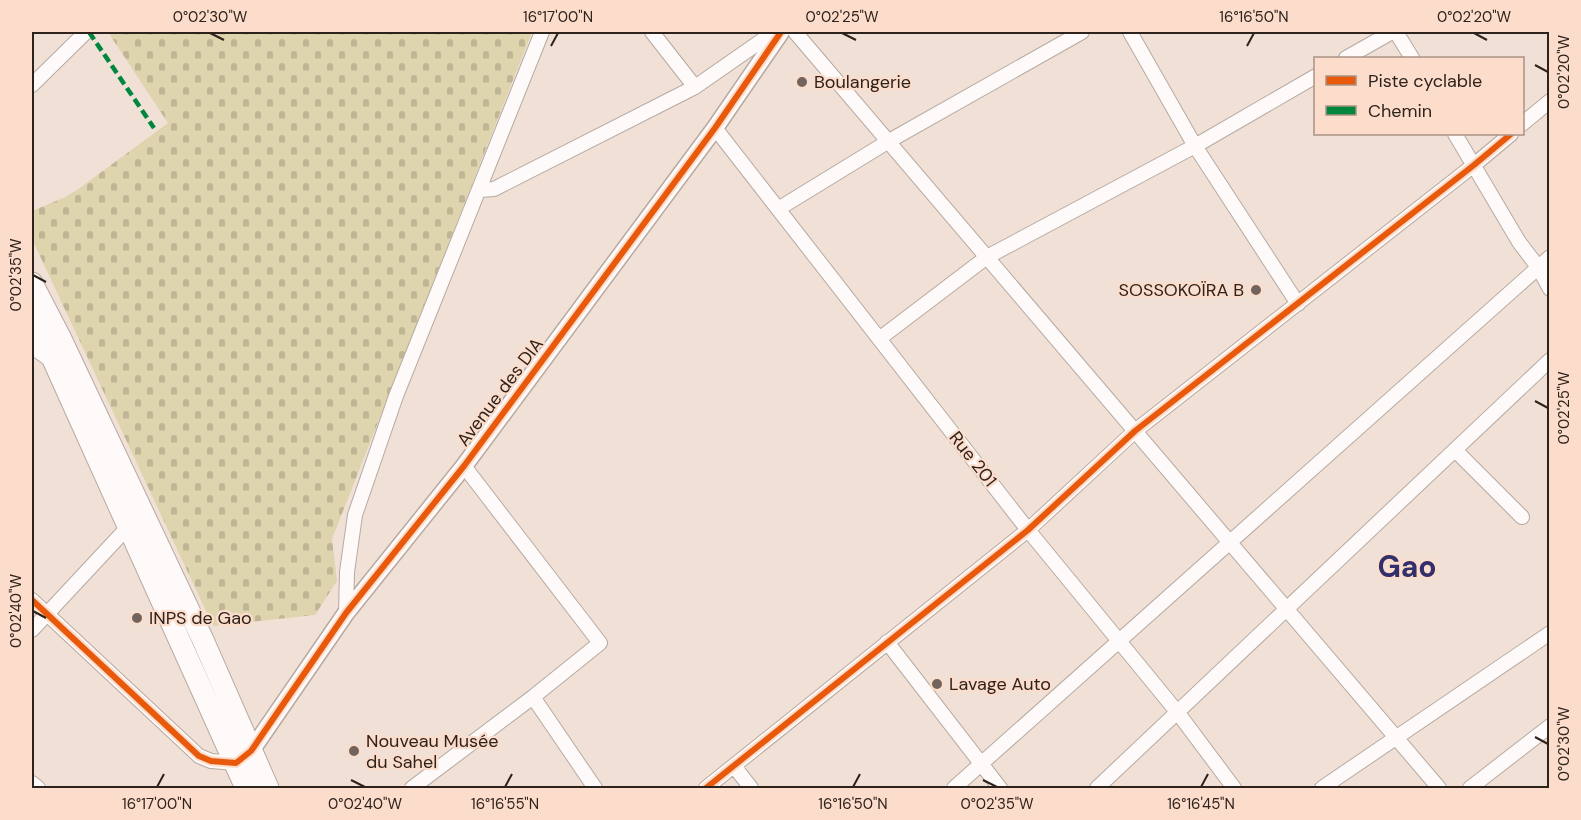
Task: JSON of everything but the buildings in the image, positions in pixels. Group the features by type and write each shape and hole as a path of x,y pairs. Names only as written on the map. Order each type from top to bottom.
{"main road":[{"path":"32,283 60,337 203,640 243,757 246,789"},
{"path":"32,313 139,552 243,757 268,789"}],"street":[{"path":"32,85 86,32"},
{"path":"346,613 347,572 355,516 396,396 542,32"},
{"path":"652,32 695,87"},
{"path":"480,190 494,189 695,87 774,32"},
{"name":"Avenue des DIA","path":"243,757 346,613 464,466 715,128 781,32"},
{"path":"795,32 1439,789"},
{"path":"778,209 889,141 1082,32"},
{"path":"1130,32 1195,146 1298,304"},
{"path":"1348,57 1394,32 1411,57"},
{"path":"879,339 987,257 1195,146 1314,77"},
{"path":"1524,122 1550,101"},
{"name":"Rue 201","path":"715,128 1028,530 1178,713 1234,789"},
{"path":"1456,135 1519,242 1538,267 1550,289"},
{"path":"706,789 1028,530 1135,431 1510,135"},
{"path":"954,789 1550,257"},
{"path":"32,347 54,363"},
{"path":"1097,789 1550,360"},
{"path":"1455,450 1522,517"},
{"path":"415,788 600,643 464,466"},
{"path":"32,630 128,527"},
{"path":"32,600 199,756 211,761 243,757"},
{"path":"1322,789 1550,633"},
{"path":"887,642 1000,789"},
{"path":"533,697 595,789"},
{"path":"1470,789 1550,726"},
{"path":"734,766 751,789"},
{"path":"32,783 38,789"}],"green space":[{"path":"108,32 532,32 332,539 337,581 315,615 213,626 32,239 32,211 77,190 168,123"}],"marked path":[{"path":"89,32 154,128"}],"cycle path":[{"path":"32,600 199,756 211,761 236,763 251,751 346,613 464,466 715,128 781,32"},
{"path":"706,788 1028,530 1135,431 1510,135"}],"place":[{"name":"Boulangerie","path":"802,82"},
{"name":"SOSSOKOÏRA B","path":"1256,290"},
{"name":"INPS de Gao","path":"137,618"},
{"name":"Lavage Auto","path":"937,684"},
{"name":"Nouveau Musée du Sahel","path":"354,751"}],"district":[{"name":"Gao","path":"1407,566"}]}
